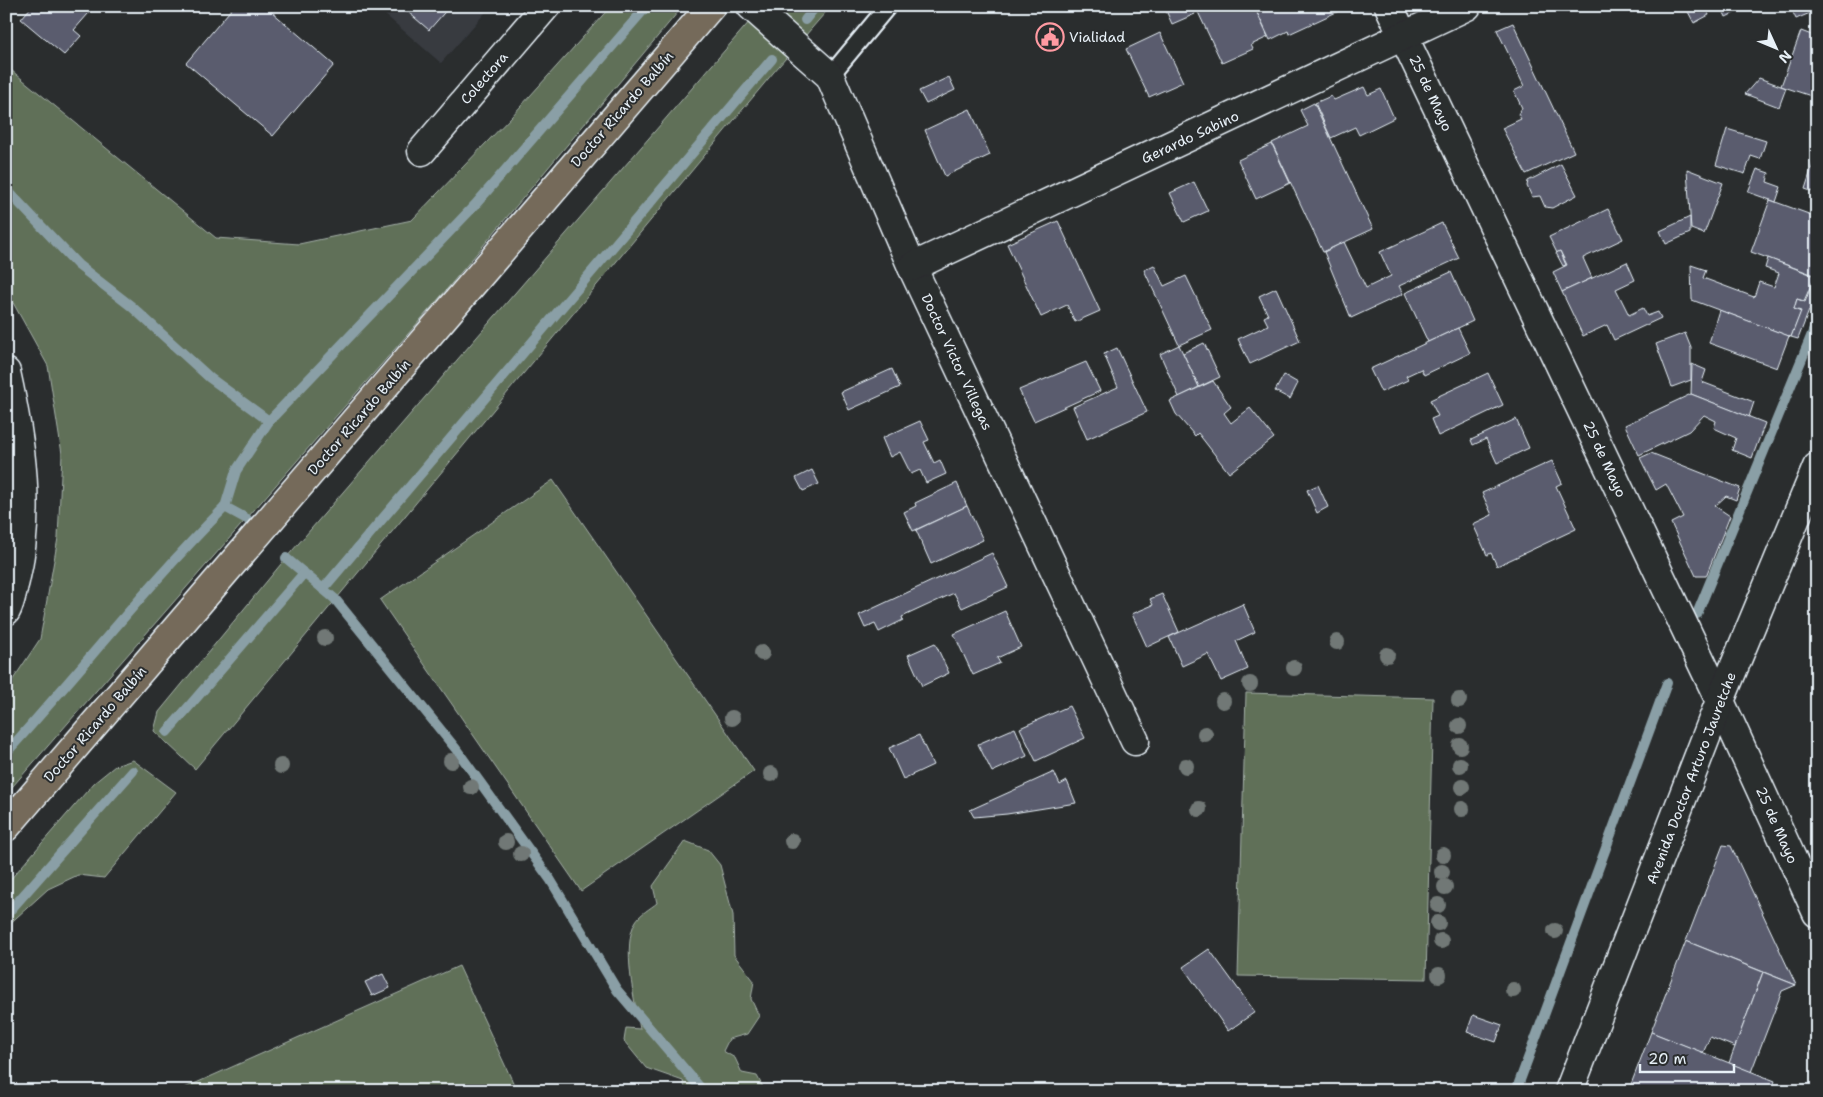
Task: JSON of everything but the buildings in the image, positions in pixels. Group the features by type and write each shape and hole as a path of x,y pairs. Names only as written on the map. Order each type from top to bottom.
{"main road":[{"name":"Doctor Ricardo Balbín","path":"6,827 711,6"}],"street":[{"name":"Colectora","path":"422,151 546,6"},
{"name":"Doctor Victor Villegas","path":"751,6 830,76 912,267 1134,741"},
{"name":"25 de Mayo","path":"1390,6 1720,701 1817,913"},
{"name":"Gerardo Sabino","path":"912,267 1467,6"},
{"path":"6,372 17,420 23,481 22,550 6,611"},
{"name":"Avenida Doctor Arturo Jauretche","path":"1570,1091 1720,701 1817,467"}],"lane":[{"path":"830,76 888,6"}],"shaded area":[{"path":"375,6 491,6 441,63"}],"green space":[{"path":"611,6 683,6 442,295 6,794 6,690 40,639 58,538 62,454 48,366 6,290 6,66 216,238 299,244 412,220 512,116"},
{"path":"763,6 831,6 773,73 195,769 154,731 159,712 286,558"},
{"path":"553,480 754,771 581,891 380,600"},
{"path":"1246,693 1433,698 1426,979 1238,976"},
{"path":"133,760 176,792 104,878 78,875 48,889 6,927 6,885 9,881 94,783 115,766"},
{"path":"685,841 708,850 720,865 733,915 734,955 754,981 751,999 759,1016 747,1034 729,1039 723,1051 735,1058 742,1073 757,1076 765,1091 686,1091 683,1081 646,1068 624,1041 626,1028 640,1029 630,974 629,958 632,931 638,918 657,903 653,886"},
{"path":"459,966 517,1091 178,1091"}],"waterway":[{"path":"269,421 475,205 647,6"},
{"path":"805,20 816,6"},
{"path":"323,589 772,59"},
{"path":"6,189 78,265 131,306 210,378 269,421 236,471 225,507 247,519"},
{"path":"1697,614 1817,322"},
{"path":"6,753 168,567 225,507"},
{"path":"286,558 335,599 456,749 550,879 617,990 703,1091"},
{"path":"167,732 304,573"},
{"path":"1516,1091 1667,683"},
{"path":"6,915 133,771"}],"place":[{"name":"Vialidad","path":"1050,37"}]}
